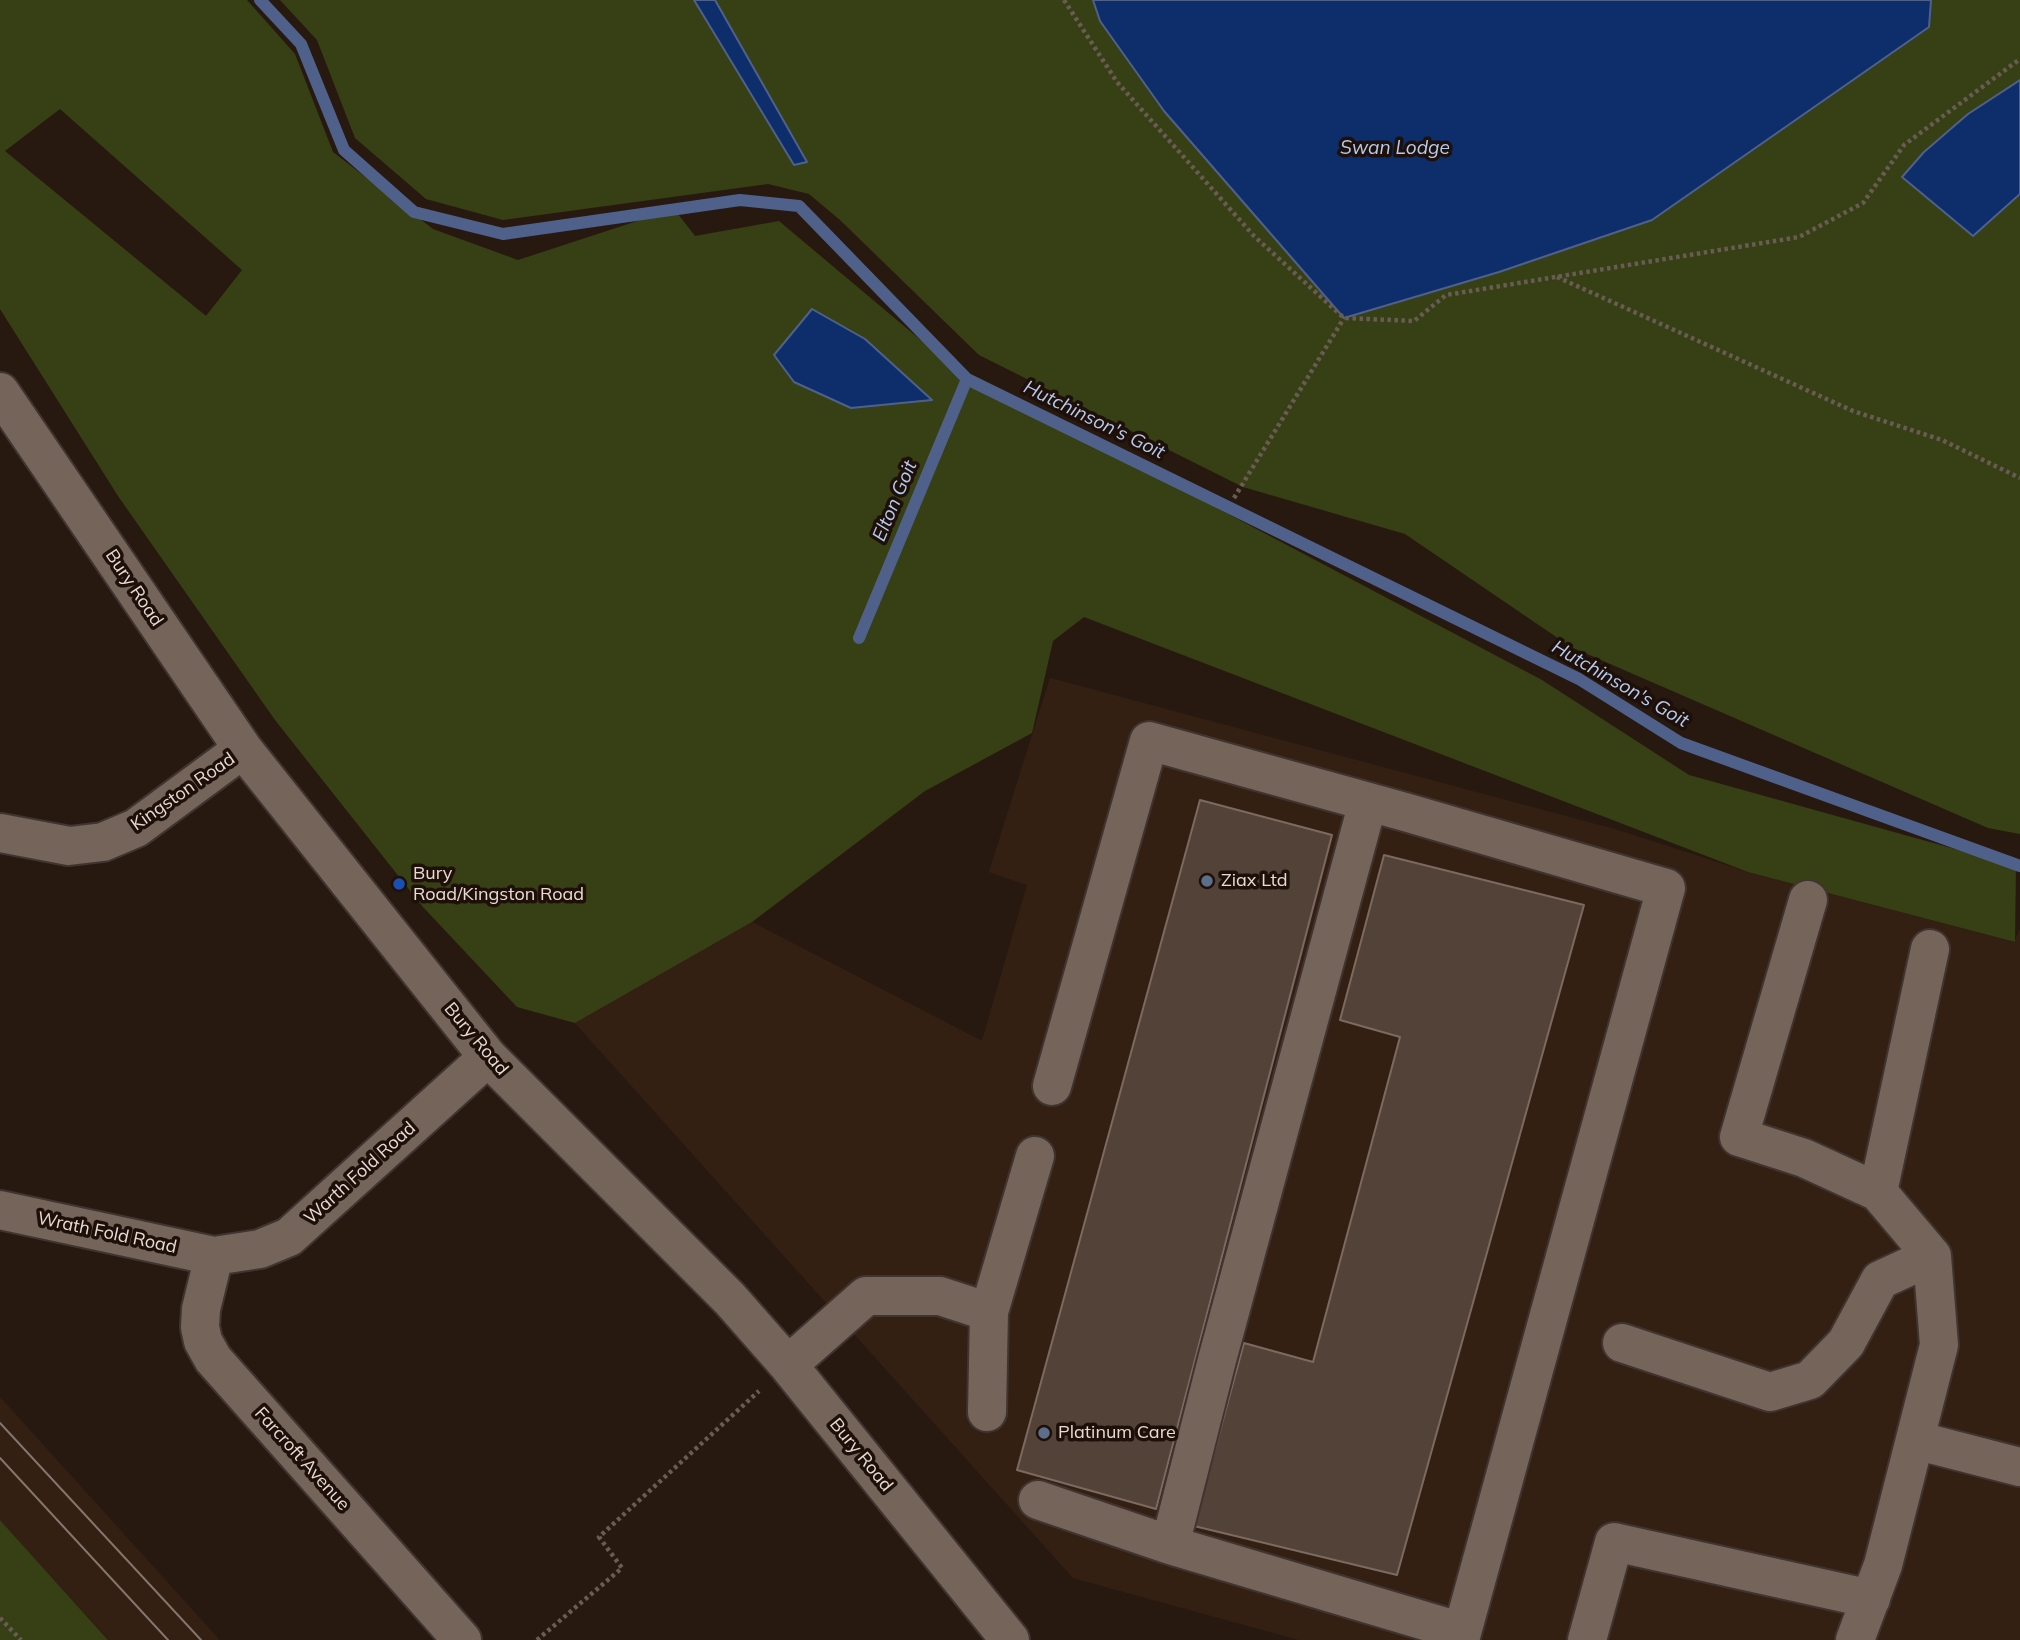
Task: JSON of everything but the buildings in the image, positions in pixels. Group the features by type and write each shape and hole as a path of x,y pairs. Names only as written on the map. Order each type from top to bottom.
{"street":[{"name":"Bury Road","path":"0,392 243,749 488,1057 730,1299 788,1365 1010,1640"},
{"path":"1038,1500 1170,1545 1461,1636 1666,888 1149,741 1052,1086"},
{"name":"Kingston Road","path":"0,833 69,846 103,842 136,828 243,749"},
{"path":"1170,1545 1217,1360 1368,802"},
{"path":"1808,900 1739,1137 1804,1158 1878,1192 1932,1256 1940,1345 1883,1565 1855,1640"},
{"path":"1878,1192 1930,949"},
{"name":"Warth Fold Road","path":"215,1256 260,1249 289,1237 488,1057"},
{"path":"987,1412 989,1312 1035,1156"},
{"name":"Wrath Fold Road","path":"0,1210 215,1256"},
{"name":"Farcroft Avenue","path":"215,1256 201,1310 200,1327 203,1341 213,1359 462,1640"},
{"path":"1622,1343 1770,1392 1810,1380 1846,1343 1881,1280 1932,1256"},
{"path":"788,1365 866,1296 940,1296 989,1312"},
{"path":"1915,1440 2020,1467"},
{"path":"1587,1640 1614,1542 1871,1599"}],"path":[{"path":"1064,0 1117,82 1254,236 1343,318 1414,321 1446,295 1799,237 1863,203 1904,145 2020,59"},
{"path":"1556,277 1853,411 1942,440 2020,478"},
{"path":"1234,498 1343,318"},
{"path":"537,1640 622,1567 599,1537 788,1365"},
{"path":"0,1618 21,1640"}],"shaded area":[{"path":"1050,678 1618,830 1748,872 2014,942 2020,929 2020,1640 1299,1640 1073,1578 575,1023 752,922 982,1041 1027,885 989,872"},
{"path":"0,1397 219,1640 109,1640 0,1520"}],"green space":[{"path":"0,0 247,0 295,54 333,152 433,229 518,260 674,209 695,236 779,221 967,379 1058,424 1542,680 1689,775 2016,866 2015,942 1748,872 1084,617 1053,641 1032,733 925,791 752,922 575,1023 517,1007 423,907 275,720 118,496 0,309","holes":["60,109 242,270 206,316 5,151"]},
{"path":"280,0 1093,0 1100,21 1164,111 1344,318 1499,272 1652,220 1929,27 1931,0 2020,0 2020,80 1968,114 1924,152 1973,235 2020,194 2020,834 1988,828 1571,647 1405,534 1243,487 979,355 840,220 809,194 768,184 503,220 426,199 355,138 317,40"},
{"path":"0,1520 108,1640 0,1640"}],"water":[{"path":"694,0 715,0 807,162 794,165"},
{"name":"Swan Lodge","path":"1093,0 1931,0 1929,27 1652,220 1499,272 1344,318 1164,111 1100,21"},
{"path":"2020,80 2020,194 1973,236 1902,177 1924,152 1968,114"},
{"path":"812,309 865,339 932,400 851,408 794,382 774,355"}],"waterway":[{"name":"Hutchinson's Goit","path":"260,0 301,44 344,150 414,212 503,234 740,200 799,206 967,379 1579,679 1681,743 2020,866"},
{"name":"Elton Goit","path":"859,638 967,379"}],"tram line":[{"path":"0,1423 201,1640"},
{"path":"0,1458 168,1640"}],"place":[{"name":"Ziax Ltd","path":"1207,881"},
{"name":"Bury Road/Kingston Road","path":"399,884"},
{"name":"Platinum Care","path":"1044,1433"}]}
